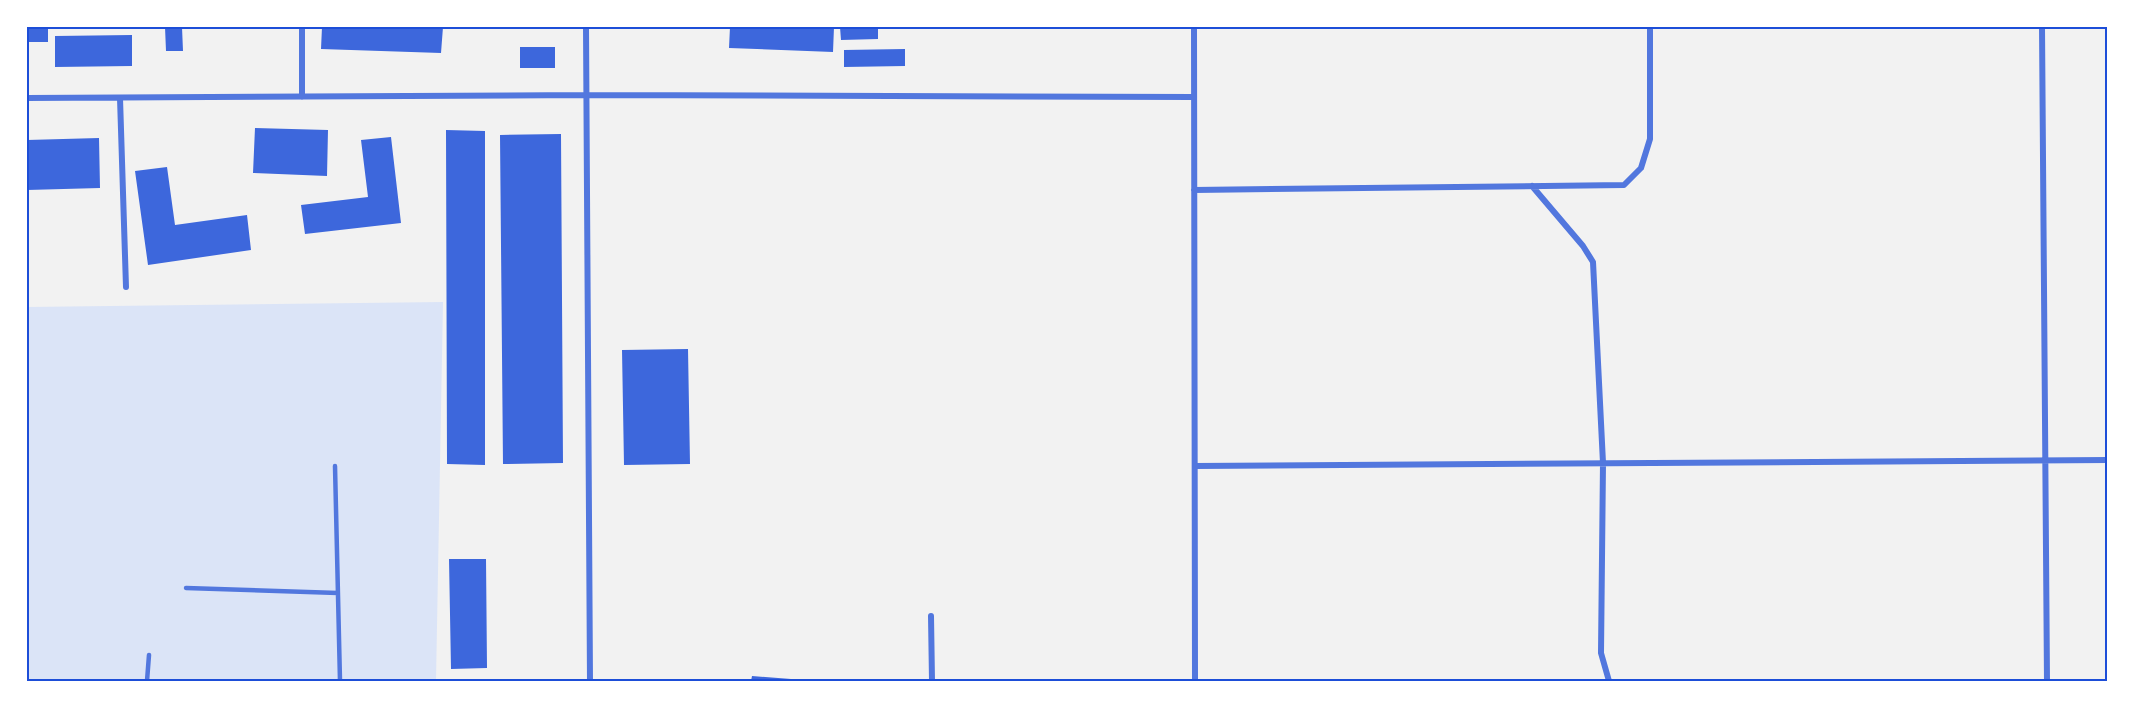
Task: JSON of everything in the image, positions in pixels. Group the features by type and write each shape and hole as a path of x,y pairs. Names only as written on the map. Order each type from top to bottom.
{"street":[{"path":"302,27 302,97"},
{"path":"586,27 590,681"},
{"path":"1194,27 1195,681"},
{"path":"1194,190 1624,184 1641,168 1650,139 1650,27"},
{"path":"2042,27 2047,681"},
{"path":"27,99 587,95 1194,97"},
{"path":"120,98 126,287"},
{"path":"1532,186 1583,246 1593,262 1603,463 1601,653 1610,681"},
{"path":"1194,466 2108,460"},
{"path":"932,616 932,681"}],"lane":[{"path":"335,466 340,681"},
{"path":"186,588 338,593"},
{"path":"147,681 148,655"}],"shaded area":[{"path":"443,302 436,681 27,681 27,307"}],"building":[{"path":"27,27 48,27 48,42 27,42"},
{"path":"165,27 182,27 183,51 166,51"},
{"path":"322,27 443,27 441,53 321,49"},
{"path":"730,27 834,27 833,52 729,48"},
{"path":"840,27 878,27 878,39 841,40"},
{"path":"132,35 132,66 55,67 55,36"},
{"path":"520,47 555,47 555,68 520,68"},
{"path":"905,49 905,66 844,67 844,50"},
{"path":"255,128 328,130 327,176 253,173"},
{"path":"446,130 485,131 485,465 447,464"},
{"path":"561,134 563,463 503,464 500,135"},
{"path":"391,137 401,223 305,234 301,205 368,197 361,140"},
{"path":"99,138 100,188 27,190 27,140"},
{"path":"167,167 175,225 247,215 251,250 148,265 135,171"},
{"path":"688,349 690,464 624,465 622,350"},
{"path":"449,559 486,559 487,668 451,669"},
{"path":"752,676 791,679 791,681 751,681"}]}
